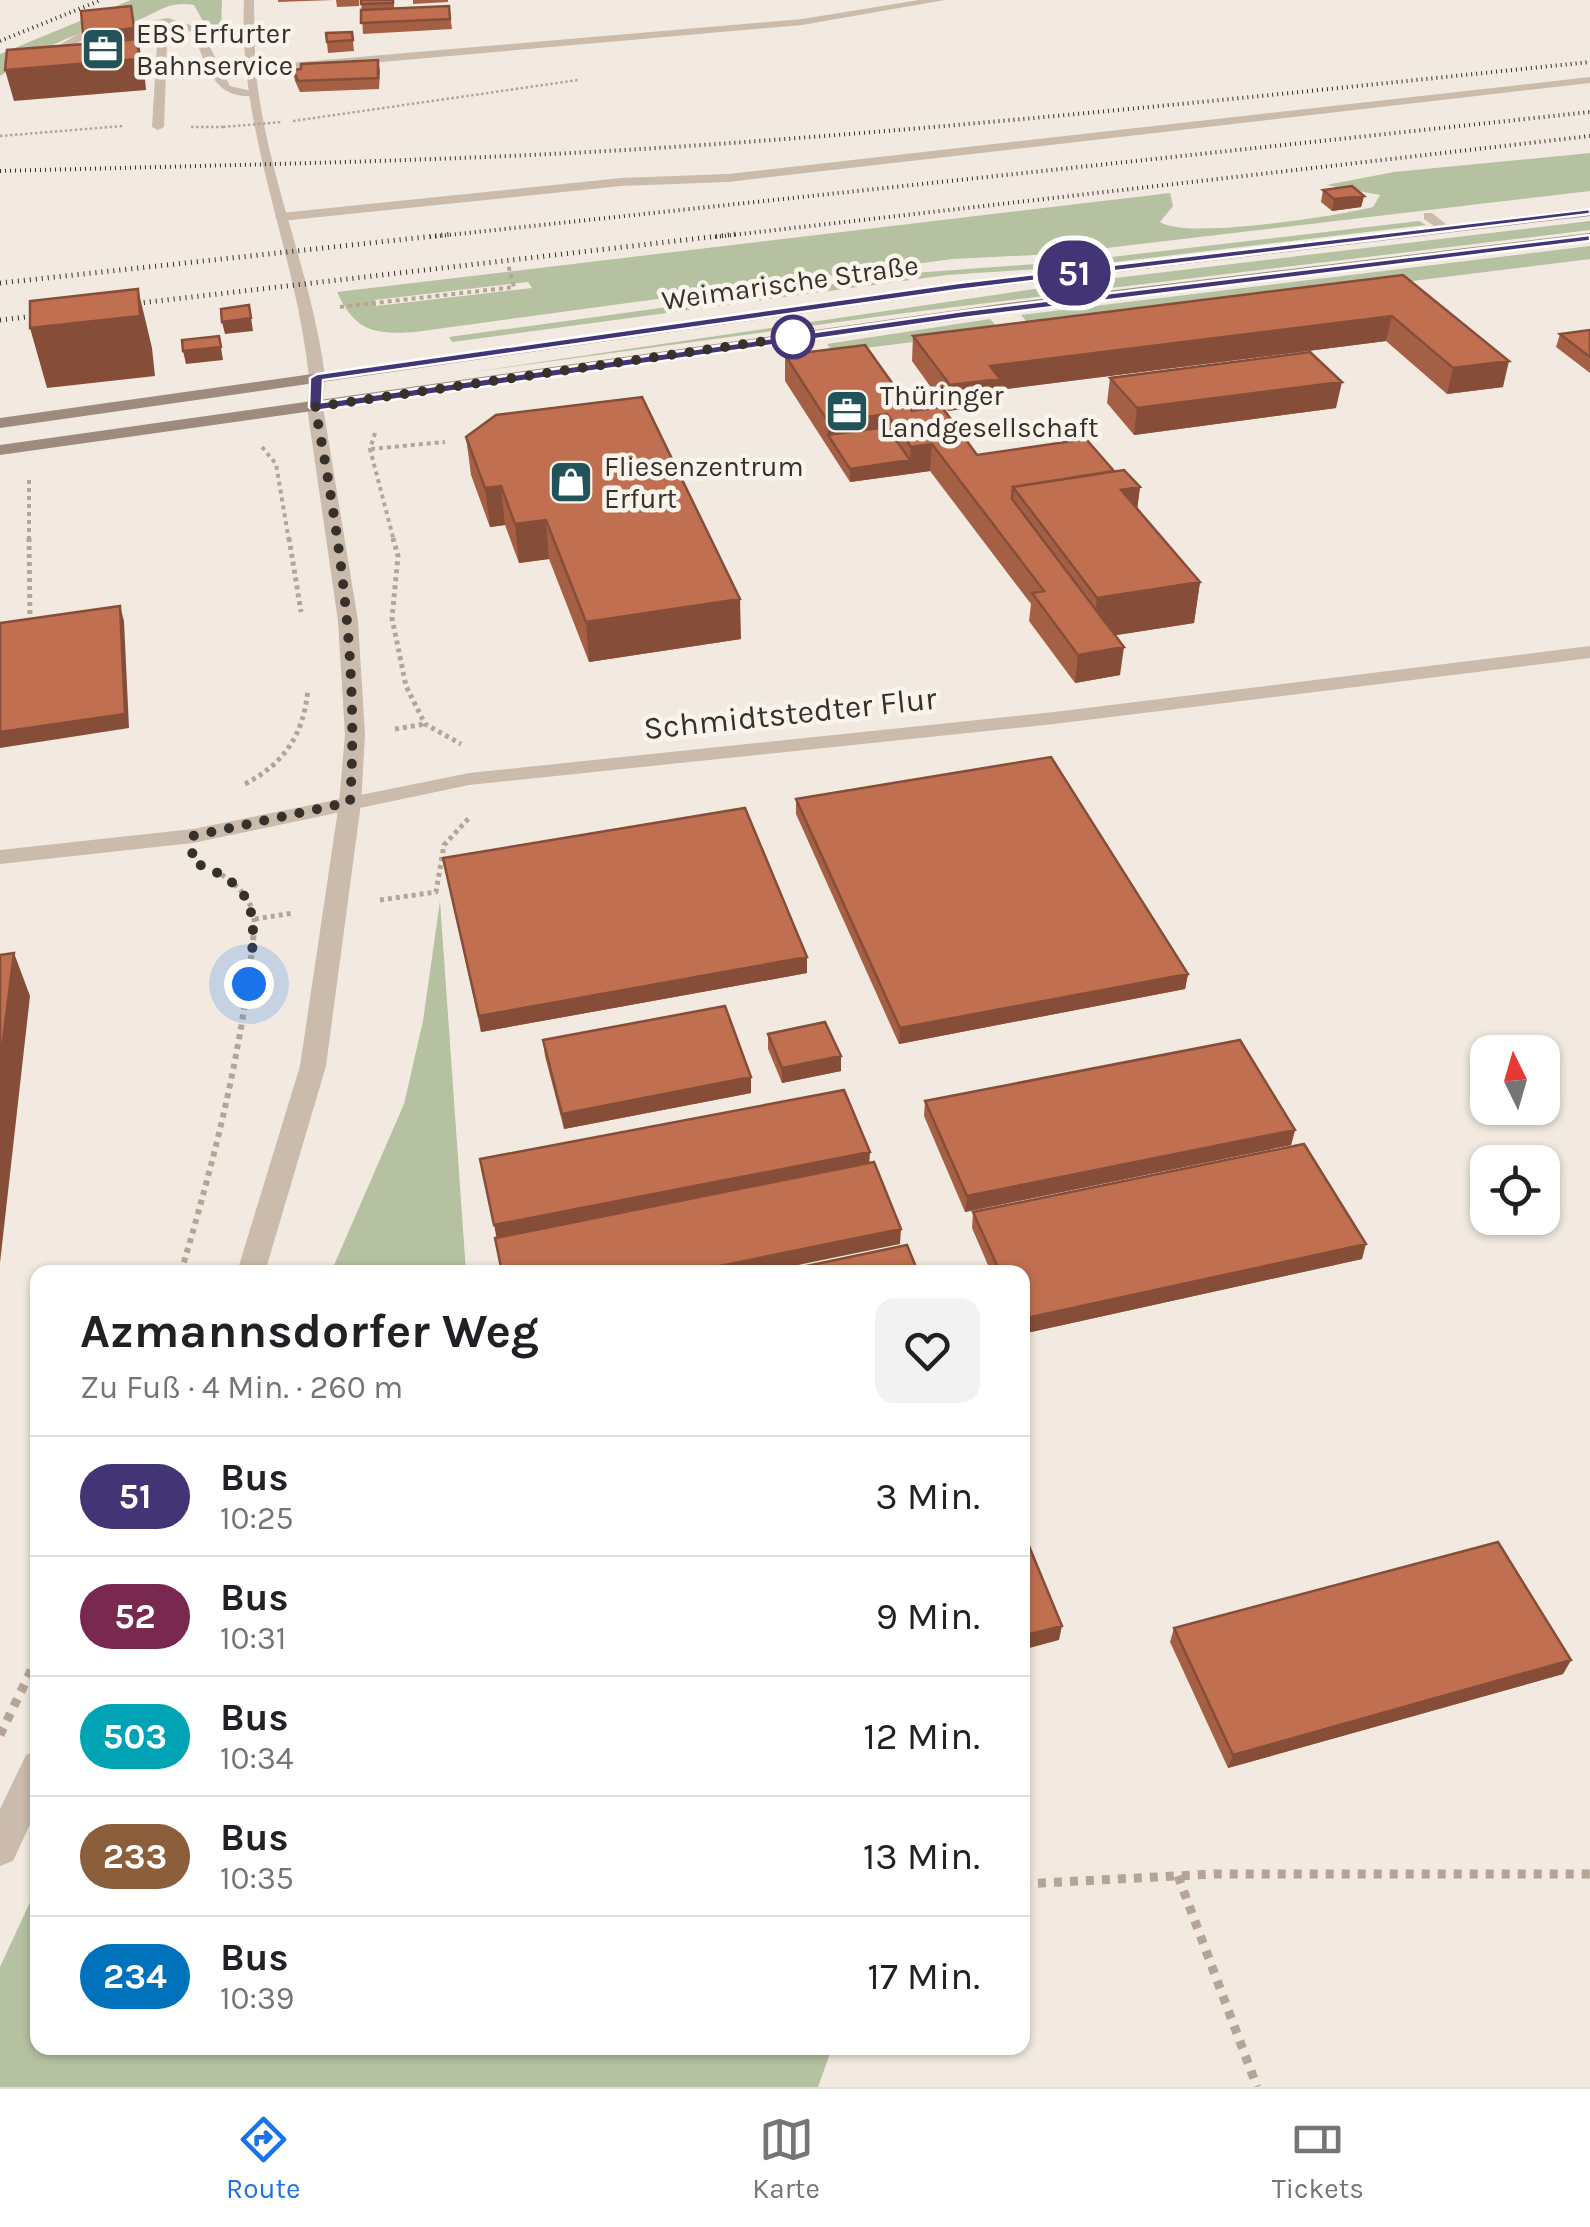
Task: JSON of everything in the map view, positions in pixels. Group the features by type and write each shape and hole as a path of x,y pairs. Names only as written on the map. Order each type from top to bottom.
{"main road":[{"name":"Weimarische Straße","path":"0,423 958,286 1590,212"},
{"name":"Weimarische Straße","path":"0,450 980,312 1590,237"}],"street":[{"path":"249,0 254,121 308,310 317,378 315,407 348,622 355,735 350,802 313,1066 253,1265"},
{"path":"251,70 802,22 940,0"},
{"name":"Schmidtstedter Flur","path":"0,857 193,836 469,779 1074,716 1590,652"},
{"path":"0,1848 30,1784"}],"lane":[{"path":"158,23 162,42 158,127"},
{"path":"48,54 82,36 158,23 184,24 196,30 224,88 252,94"},
{"path":"281,216 621,182 728,178 1590,80"},
{"path":"1428,216 1446,229"}],"path":[{"path":"0,136 282,122"},
{"path":"308,310 514,287 508,264"},
{"path":"378,426 370,449 398,556 392,618 406,686 424,724 463,746 476,812 444,845 436,892"},
{"path":"244,442 262,447 276,464 302,614"},
{"path":"370,449 444,442"},
{"path":"29,477 30,634"},
{"path":"243,785 273,771 294,744 308,695 307,679"},
{"path":"183,1265 219,1145 238,1053 255,919 243,889 221,872 192,862 193,836"},
{"path":"0,1735 30,1673"},
{"path":"1030,1884 1178,1876 1590,1874"},
{"path":"1178,1876 1257,2087"}],"green space":[{"path":"131,0 222,0 221,33 210,34 194,5 175,5 129,23 67,39 0,76 0,54"},
{"path":"1590,153 1590,191 1055,254 952,259 415,332 367,328 351,315 337,292 1170,193 1173,206 1160,222 1199,229 1263,225 1373,207 1380,195 1326,185 1394,172","holes":["528,282 532,288 376,306 375,300"]},
{"path":"1419,221 1426,225 1082,266 947,275 452,342 449,337 914,273 1077,261"},
{"path":"1590,221 1590,230 897,314 459,374 1082,282"},
{"path":"1590,246 1590,259 1032,328 1021,315"},
{"path":"990,319 1001,331 833,352 827,344"},
{"path":"440,901 466,1265 334,1265 404,1104 423,1021"},
{"path":"30,1902 30,2055 829,2055 818,2087 0,2087 0,1967"}],"building":[{"path":"361,0 393,0 393,3 361,4"},
{"path":"131,6 134,28 117,30 118,41 137,39 139,59 5,70 7,50 84,44 81,11"},
{"path":"449,6 450,19 361,23 361,10"},
{"path":"352,32 353,40 327,42 326,33"},
{"path":"378,60 378,78 298,81 293,70 301,69 301,64"},
{"path":"1352,186 1364,196 1334,199 1323,190"},
{"path":"1403,275 1509,361 1453,368 1392,316 990,366 1000,379 950,385 913,336"},
{"path":"138,289 140,316 30,328 30,301"},
{"path":"249,305 251,318 222,322 221,309"},
{"path":"1590,330 1590,357 1560,334"},
{"path":"219,336 221,347 183,351 182,340"},
{"path":"865,345 912,411 942,407 977,455 1086,439 1114,471 1013,487 1012,499 1124,647 1078,655 1032,593 1044,591 932,444 911,447 887,414 828,422 785,355"},
{"path":"1310,352 1342,382 1137,408 1110,378"},
{"path":"642,397 740,599 586,622 546,520 515,524 501,486 485,488 466,437 496,415"},
{"path":"887,427 910,460 850,469 828,435"},
{"path":"1124,470 1140,487 1121,490 1200,582 1097,598 1013,487"},
{"path":"120,606 125,714 0,732 0,623"},
{"path":"1051,757 1188,974 900,1028 796,799"},
{"path":"745,808 807,957 479,1016 443,858"},
{"path":"14,953 0,1064 0,955"},
{"path":"725,1006 751,1077 562,1114 543,1040"},
{"path":"825,1022 841,1056 782,1068 768,1034"},
{"path":"1240,1040 1295,1130 967,1196 925,1101"},
{"path":"844,1090 870,1152 494,1225 480,1159"},
{"path":"1304,1144 1366,1244 1030,1317 1030,1265 997,1265 973,1212"},
{"path":"874,1162 901,1229 724,1265 501,1265 495,1238"},
{"path":"907,1245 915,1265 811,1265"},
{"path":"1498,1542 1571,1660 1233,1755 1174,1628"},
{"path":"1030,1549 1062,1626 1030,1634"}],"railway":[{"path":"0,41 101,0"},
{"path":"0,171 411,160 774,140 1590,62"},
{"path":"430,237 1590,112"},
{"path":"715,237 1590,136"},
{"path":"0,283 453,234"},
{"path":"114,306 736,234"},
{"path":"0,320 60,313"}],"bus line":[{"name":"51","path":"1590,212 958,286 317,378 315,407 963,314 1590,237"}],"place":[{"name":"EBS Erfurter Bahnservice","path":"103,49"},
{"name":"Thüringer Landgesellschaft","path":"847,411"},
{"name":"Fliesenzentrum Erfurt","path":"571,482"}],"route":[{"path":"249,984 255,919 243,889 221,872 192,862 193,836 350,802 355,735 348,622 315,407 793,337"}]}
